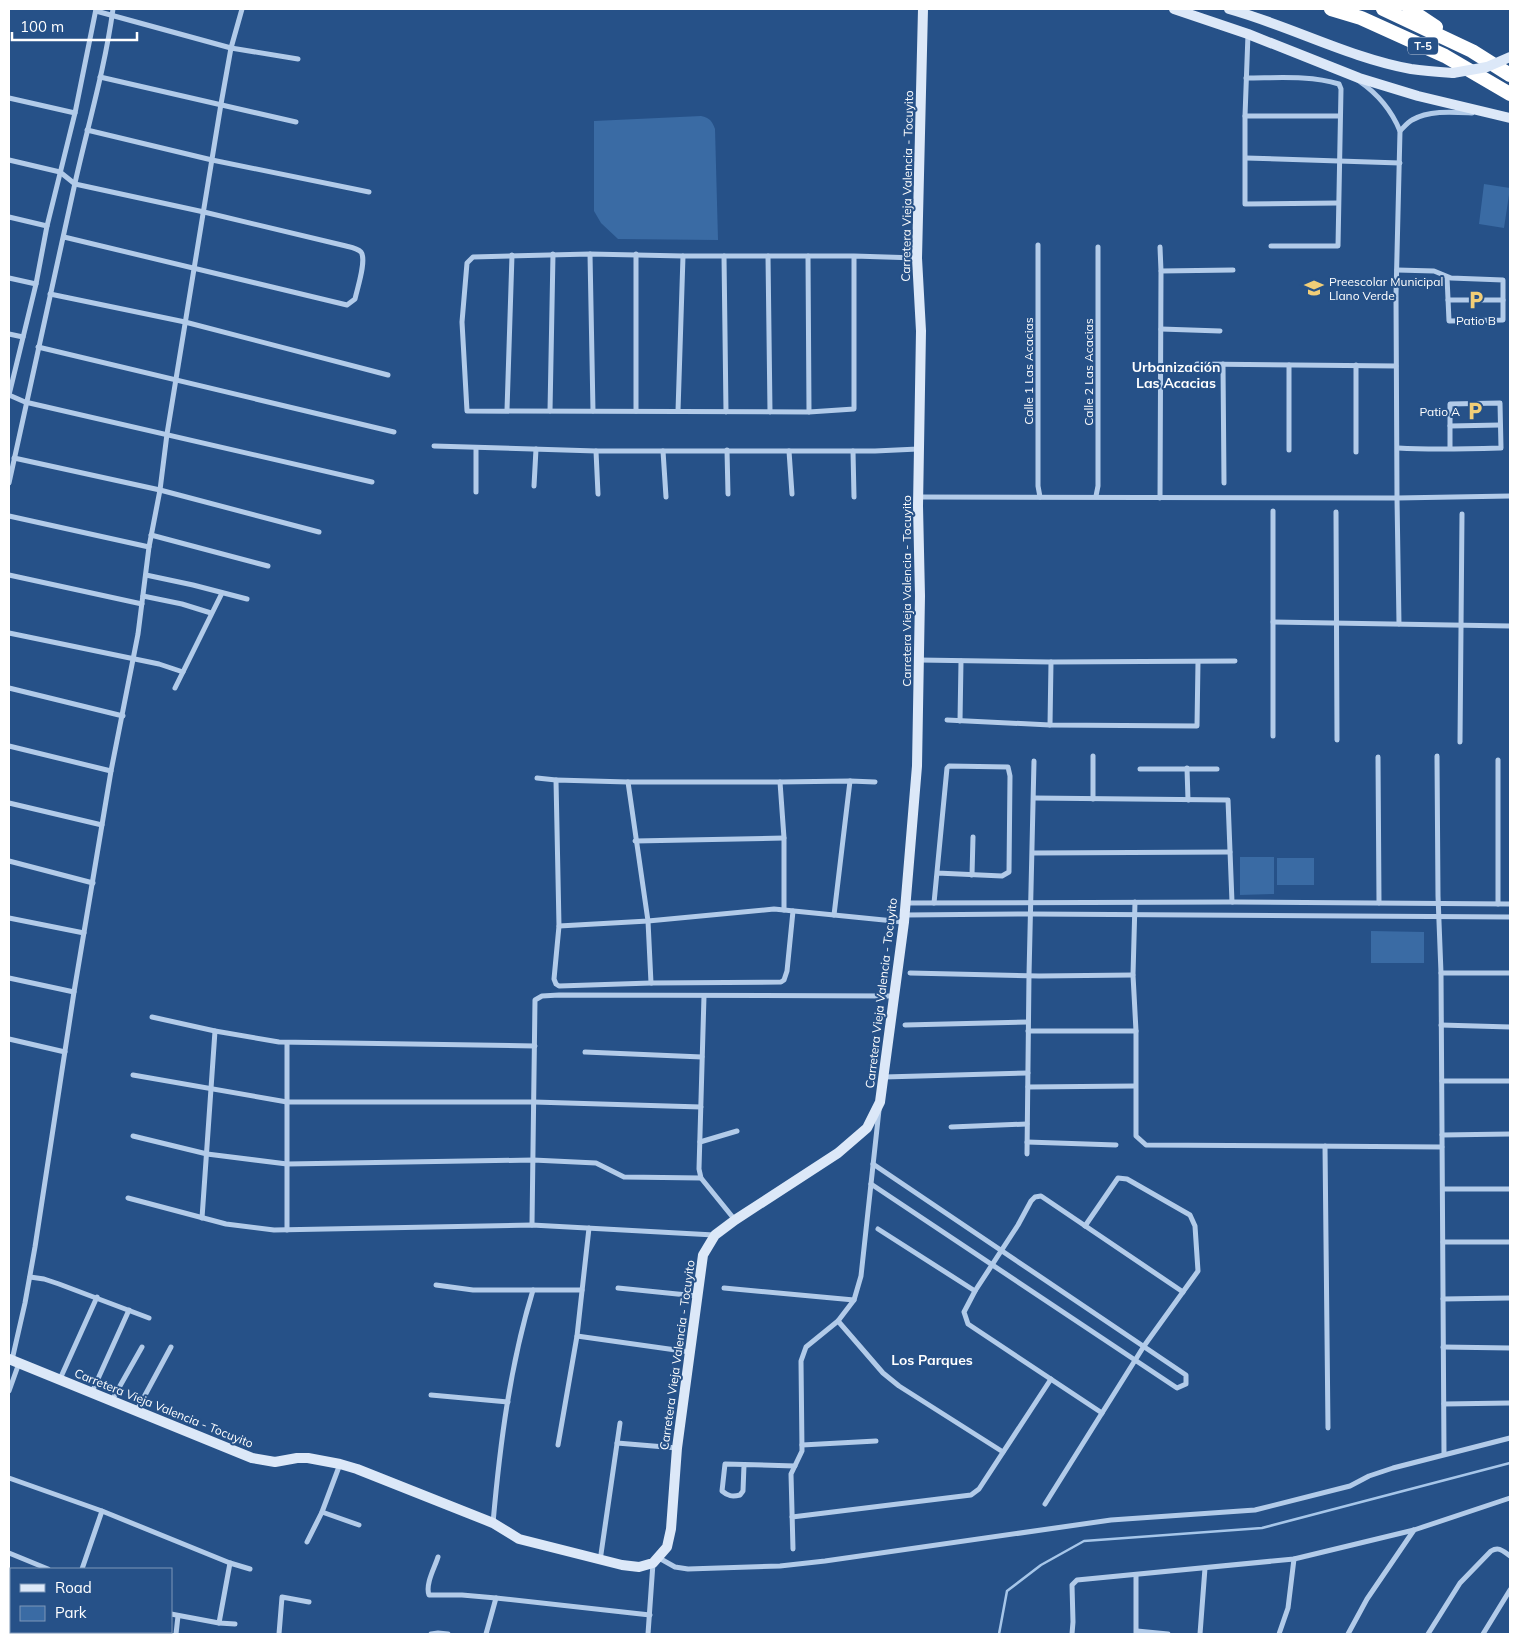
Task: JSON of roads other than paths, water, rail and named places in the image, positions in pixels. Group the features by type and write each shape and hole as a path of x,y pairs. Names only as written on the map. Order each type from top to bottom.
{"highway":[{"name":"T-5","path":"1331,9 1361,18 1445,56 1510,94"},
{"name":"T-5","path":"1383,9 1472,51 1510,75"},
{"path":"1409,9 1472,51"}],"street":[{"path":"9,483 100,77 113,9"},
{"path":"9,1391 13,1361 26,1303 92,882 111,771 134,660 149,547 160,490 167,434 221,104 231,48 242,9"},
{"name":"Carretera Vieja Valencia - Tocuyito","path":"13,1361 252,1458 275,1462 308,1458 357,1469 493,1523 519,1538 600,1561 639,1567 656,1561 667,1547 677,1448 703,1255 715,1235 838,1153 867,1128 880,1102 906,903 917,766 919,660 918,448 921,331 917,258 923,9"},
{"path":"923,23 931,9"},
{"path":"1174,9 1248,34 1347,73 1418,96 1510,118"},
{"path":"1229,9 1259,17 1364,56 1411,69 1453,74 1487,67 1510,58"},
{"path":"298,59 231,48 96,10 75,113 47,226 36,284 9,395 26,402 372,482"},
{"path":"1248,34 1245,116 1246,204 1338,203"},
{"path":"1347,73 1380,97 1394,116 1400,130 1396,366 1398,448 1396,498 1399,624"},
{"path":"100,77 296,122"},
{"path":"1246,78 1307,79 1339,84 1341,89 1338,246 1271,246"},
{"path":"9,98 75,113"},
{"path":"1400,130 1411,120 1424,115 1444,112 1491,113"},
{"path":"1245,116 1339,116"},
{"path":"87,130 212,160 368,192"},
{"path":"1246,158 1400,163"},
{"path":"9,160 60,172 75,184 204,212 352,248 362,253 364,262 355,299 347,305 64,237"},
{"path":"9,217 47,226"},
{"name":"Calle 1 Las Acacias","path":"1038,245 1038,486 1040,497"},
{"name":"Calle 2 Las Acacias","path":"1096,496 1098,486 1098,247"},
{"path":"1160,247 1160,498"},
{"path":"854,256 854,409 809,412 467,411 462,322 467,262 473,257 553,254 636,254 684,256 854,256 917,258"},
{"path":"550,411 553,254"},
{"path":"590,254 593,411"},
{"path":"636,254 636,411"},
{"path":"507,410 512,255"},
{"path":"678,411 684,256"},
{"path":"724,256 726,412"},
{"path":"768,256 770,412"},
{"path":"808,256 809,412"},
{"path":"1161,271 1233,270"},
{"path":"1397,270 1434,272 1451,278 1503,280 1503,320 1449,321 1448,277"},
{"path":"9,278 36,284"},
{"path":"50,294 185,322 388,374"},
{"path":"1448,300 1503,300"},
{"path":"1161,329 1220,331"},
{"path":"9,334 24,337"},
{"path":"38,347 394,432"},
{"path":"1197,364 1396,366"},
{"path":"1223,364 1224,483"},
{"path":"1289,365 1289,450"},
{"path":"1356,365 1356,452"},
{"path":"1398,448 1450,449 1501,448 1500,403 1450,404 1450,449"},
{"path":"1450,426 1500,425"},
{"path":"434,446 596,451 853,451 918,448"},
{"path":"476,448 476,492"},
{"path":"534,486 536,449"},
{"path":"727,450 728,494"},
{"path":"596,451 598,494"},
{"path":"663,451 666,497"},
{"path":"789,451 792,494"},
{"path":"853,451 854,497"},
{"path":"14,458 160,490 319,532"},
{"path":"918,497 1396,498 1510,496"},
{"path":"1273,736 1274,511"},
{"path":"1336,512 1337,740"},
{"path":"1460,742 1462,514"},
{"path":"9,516 149,547"},
{"path":"151,535 268,566"},
{"path":"9,575 142,604"},
{"path":"146,575 246,599"},
{"path":"175,688 222,593"},
{"path":"143,596 182,604 211,613"},
{"path":"1273,622 1510,626"},
{"path":"9,633 159,664 183,672"},
{"path":"919,660 1051,662 1235,661"},
{"path":"960,721 961,661"},
{"path":"1050,725 1051,662"},
{"path":"947,720 1050,725 1197,726 1198,662"},
{"path":"9,688 123,716"},
{"path":"9,746 111,771"},
{"path":"1093,756 1094,799"},
{"path":"1436,756 1441,973 1444,1454"},
{"path":"1378,757 1379,903"},
{"path":"1498,760 1498,904"},
{"path":"1027,1154 1034,761"},
{"path":"934,903 947,768 949,766 1008,767 1010,776 1009,872 1002,876 937,873"},
{"path":"1140,768 1217,769"},
{"path":"1187,768 1188,800"},
{"path":"537,778 628,782 875,782"},
{"path":"556,780 559,926 554,979 559,986 781,982 784,980 787,971 793,911"},
{"path":"834,915 850,781"},
{"path":"628,782 648,921 651,983"},
{"path":"780,782 784,838 784,910"},
{"path":"1034,798 1228,800 1232,902"},
{"path":"9,803 102,824"},
{"path":"972,875 973,837"},
{"path":"635,841 784,838"},
{"path":"1033,853 1230,852"},
{"path":"9,862 92,882"},
{"path":"1135,902 1133,975 1136,1031 1136,1136 1146,1145 1442,1147"},
{"path":"906,903 1232,902 1510,904"},
{"path":"559,926 648,921 774,909 834,915 904,918 1031,914 1510,917"},
{"path":"9,918 84,933"},
{"path":"910,973 1133,975"},
{"path":"1441,973 1510,973"},
{"path":"9,978 74,992"},
{"path":"532,1225 535,1000 542,996 893,996"},
{"path":"704,996 699,1169 701,1178 735,1220"},
{"path":"152,1017 215,1031 287,1042 535,1046"},
{"path":"905,1025 1028,1022"},
{"path":"1441,1025 1510,1027"},
{"path":"202,1218 215,1031"},
{"path":"1028,1031 1136,1031"},
{"path":"9,1039 65,1052"},
{"path":"287,1042 287,1230"},
{"path":"585,1052 702,1058"},
{"path":"884,1077 1028,1073"},
{"path":"132,1076 287,1102 534,1102 701,1107"},
{"path":"1442,1081 1510,1081"},
{"path":"1028,1087 1135,1086"},
{"path":"793,1549 792,1474 802,1451 801,1361 806,1347 838,1321 854,1300 861,1276 880,1102"},
{"path":"951,1127 1027,1124"},
{"path":"700,1142 737,1131"},
{"path":"1442,1135 1510,1134"},
{"path":"133,1136 207,1154 287,1164 533,1160 596,1163 624,1177 701,1178"},
{"path":"1027,1142 1116,1145"},
{"path":"1325,1146 1328,1428"},
{"path":"871,1184 1177,1388 1186,1384 1186,1375 873,1164"},
{"path":"1045,1504 1144,1346 1198,1272 1195,1226 1190,1215 1121,1178 1118,1178 1085,1226"},
{"path":"1442,1189 1510,1188"},
{"path":"1102,1413 968,1324 964,1312 1031,1201 1041,1196 1183,1292"},
{"path":"128,1198 226,1224 274,1230 532,1225 715,1235"},
{"path":"558,1445 576,1336 589,1228"},
{"path":"878,1229 976,1291"},
{"path":"1443,1242 1510,1242"},
{"path":"30,1277 44,1279 97,1297 149,1318"},
{"path":"436,1285 473,1290 582,1290"},
{"path":"618,1288 697,1296"},
{"path":"724,1288 854,1300"},
{"path":"493,1523 499,1460 508,1402 522,1325 533,1290"},
{"path":"60,1379 97,1297"},
{"path":"1443,1299 1510,1298"},
{"path":"92,1392 128,1310"},
{"path":"838,1321 883,1373 899,1386 1003,1452"},
{"path":"576,1336 690,1352"},
{"path":"112,1400 142,1347"},
{"path":"1443,1347 1510,1348"},
{"path":"137,1410 171,1348"},
{"path":"792,1517 971,1495 979,1490 1051,1379"},
{"path":"431,1395 508,1402"},
{"path":"1444,1404 1510,1403"},
{"path":"600,1561 620,1423"},
{"path":"648,1634 656,1561 688,1569 780,1566 865,1556 1111,1520 1254,1510 1350,1486 1369,1476 1444,1454 1510,1438"},
{"path":"802,1445 876,1441"},
{"path":"617,1443 677,1448"},
{"path":"307,1542 322,1512 340,1464"},
{"path":"744,1465 743,1491 740,1495 732,1497 722,1491 725,1464 795,1466"},
{"path":"9,1478 102,1511 230,1563 250,1569"},
{"path":"1072,1634 1074,1582 1077,1580 1294,1559 1414,1530 1510,1498"},
{"path":"82,1568 102,1511"},
{"path":"322,1512 359,1525"},
{"path":"1348,1634 1414,1530"},
{"path":"1428,1634 1460,1583 1491,1551 1501,1549 1510,1556"},
{"path":"9,1553 46,1568"},
{"path":"438,1557 428,1586 429,1595 496,1598 650,1615"},
{"path":"1279,1634 1288,1608 1294,1559"},
{"path":"219,1623 230,1563"},
{"path":"1200,1634 1205,1568"},
{"path":"1136,1575 1137,1632 1168,1634"},
{"path":"1482,1634 1510,1590"},
{"path":"279,1634 282,1597 309,1602"},
{"path":"486,1634 496,1598"},
{"path":"172,1614 235,1624"},
{"path":"176,1634 178,1616"},
{"path":"431,1634 448,1634"}],"waterway":[{"path":"999,1634 1007,1591 1041,1565 1084,1541 1262,1528 1510,1463"}],"place":[{"name":"Preescolar Municipal Llano Verde","path":"1314,288"},
{"name":"Patio B","path":"1476,300"},
{"name":"Patio A","path":"1475,411"}],"district":[{"name":"Urbanización Las Acacias","path":"1176,376"},
{"name":"Los Parques","path":"932,1360"}]}
